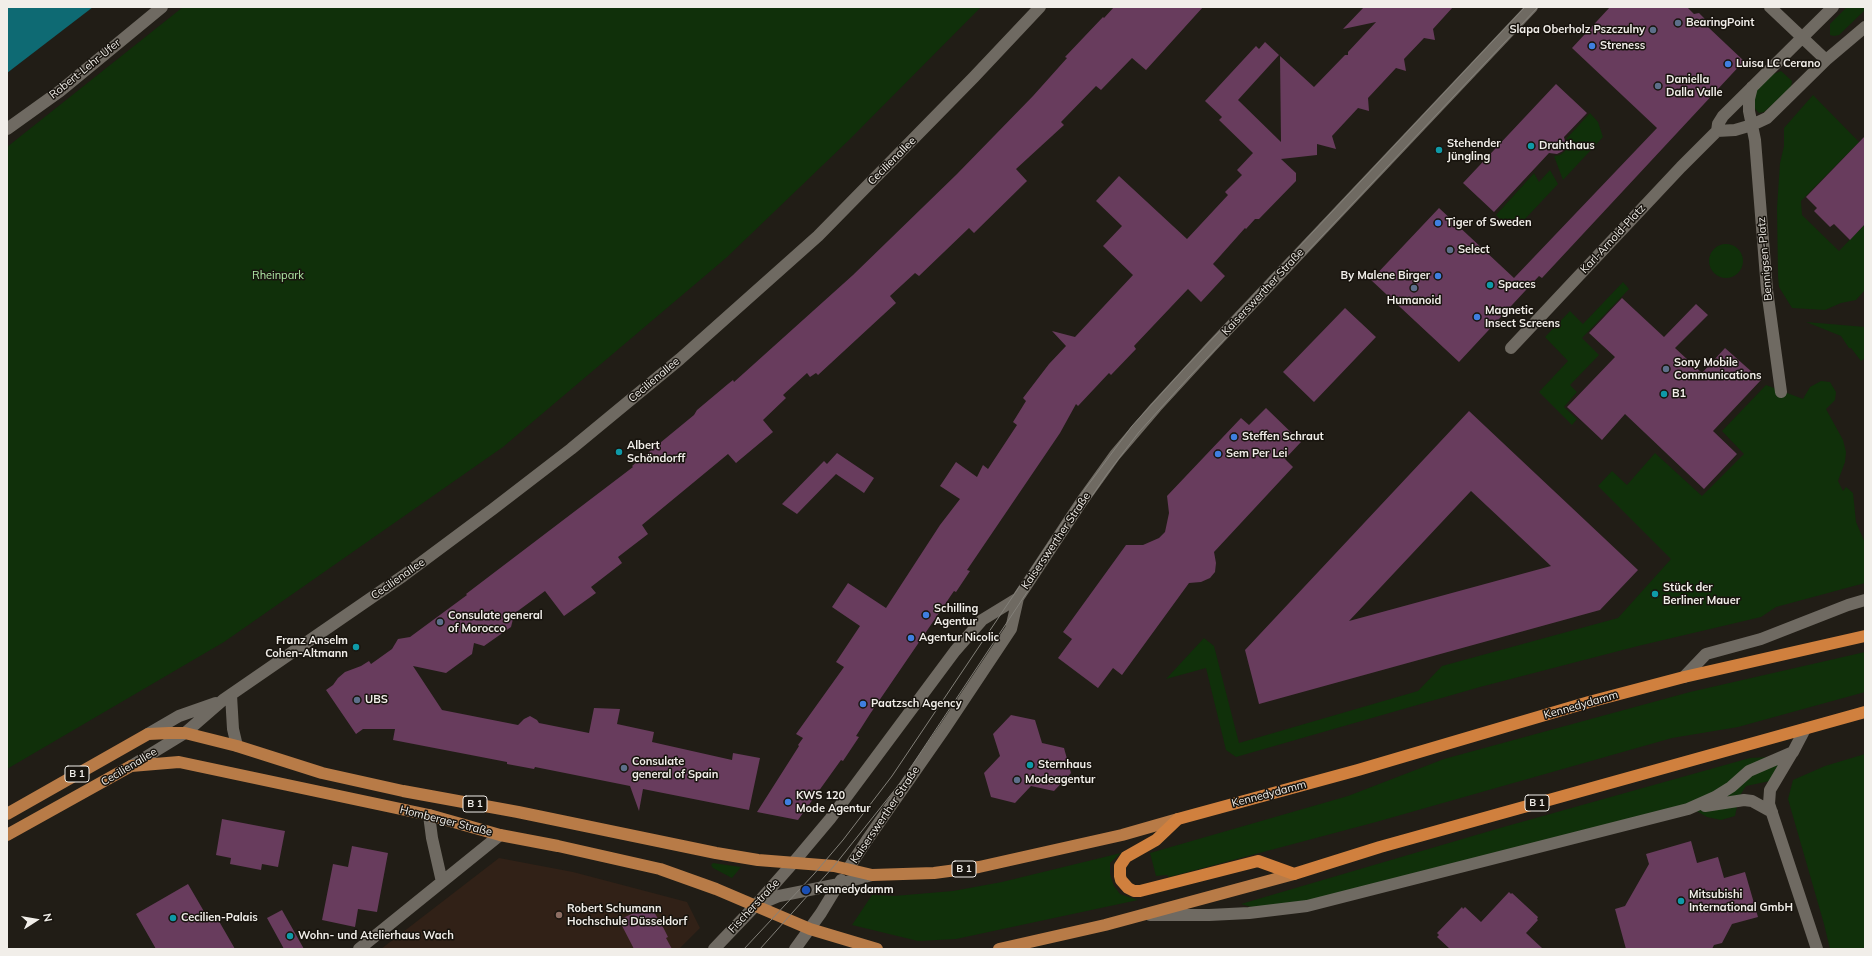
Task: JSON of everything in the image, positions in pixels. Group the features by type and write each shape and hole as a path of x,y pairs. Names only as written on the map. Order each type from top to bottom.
{"highway":[{"name":"Kennedydamm","path":"1178,819 1365,768 1589,702 1684,677 1865,636"},
{"name":"B 1","path":"1294,874 1380,847 1865,712"},
{"path":"1178,819 1156,840 1132,853 1123,861 1120,866 1120,876 1121,880 1128,888 1134,891 1147,890 1258,861 1294,874"}],"main road":[{"name":"B 1","path":"148,734 185,733 236,746"},
{"name":"Cecilienallee","path":"7,814 148,734"},
{"name":"Homberger Straße","path":"236,746 322,773 403,791 518,812 716,853 758,860 793,863"},
{"name":"Homberger Straße","path":"131,766 179,762 429,815 500,835 558,846 660,869 716,889 755,906"},
{"name":"Cecilienallee","path":"7,835 131,766"},
{"name":"Kennedydamm","path":"848,869 872,875 934,873 979,867 1122,835 1178,819"},
{"name":"B 1","path":"793,863 848,869"},
{"name":"B 1","path":"999,949 1145,914 1294,874"},
{"name":"B 1","path":"755,906 810,929 877,949"}],"street":[{"name":"Robert-Lehr-Ufer","path":"7,129 60,91 162,7"},
{"name":"Cecilienallee","path":"131,766 185,733 227,698 403,576 487,514 571,449 680,359 818,236 974,78 1040,7"},
{"name":"Kaiserswerther Straße","path":"795,949 810,929 866,840 945,728 1011,629 1018,598 1082,501 1115,455 1156,407 1532,7"},
{"path":"1770,7 1826,60"},
{"name":"Karl-Arnold-Platz","path":"1511,348 1681,167 1717,132 1718,124 1723,116 1833,7"},
{"path":"1717,132 1735,130 1752,125 1767,118 1826,60 1865,27"},
{"path":"1752,87 1749,99 1749,111 1752,125"},
{"name":"Bennigsen-Platz","path":"1752,125 1756,147 1770,318 1781,392"},
{"name":"Kaiserswerther Straße","path":"793,863 830,819 955,651 982,620 1018,598"},
{"path":"1684,677 1706,654 1761,639 1841,607 1865,600"},
{"name":"Cecilienallee","path":"148,734 179,716 227,698"},
{"path":"227,698 233,723 236,746"},
{"path":"1805,729 1770,790 1769,804 1817,949"},
{"path":"1688,809 1715,798 1731,787 1749,771 1793,752"},
{"path":"1145,914 1223,915 1307,906 1688,809 1744,800 1752,801 1772,812"},
{"path":"429,815 432,838 442,882"},
{"path":"359,949 500,835"},
{"name":"Fischerstraße","path":"714,949 793,863"},
{"path":"755,906 779,896 839,884 872,875"}],"shaded area":[{"name":"Robert Schumann Hochschule Düsseldorf","path":"499,858 573,872 687,902 700,928 679,949 381,949"}],"green space":[{"name":"Rheinpark","path":"183,7 981,7 849,140 726,258 503,447 224,642 7,769 7,147"},
{"path":"1847,7 1865,7 1865,10 1839,35 1830,35 1830,24"},
{"path":"1781,71 1792,81 1791,88 1764,112 1759,113 1750,103 1751,96 1771,75"},
{"path":"1813,95 1859,142 1801,201 1802,215 1839,251 1865,224 1865,290 1856,300 1841,303 1825,310 1792,308 1779,287 1778,276 1777,208 1780,163 1784,146 1784,128"},
{"path":"1590,113 1598,122 1603,137 1563,180 1554,156 1560,155 1565,151 1568,145 1566,139"},
{"path":"1550,170 1558,184 1525,219 1517,224 1504,223 1496,215 1534,173 1539,182"},
{"path":"1723,244 1729,244 1738,249 1742,255 1742,267 1738,273 1729,278 1723,278 1714,273 1709,264 1709,258 1714,249"},
{"path":"1623,282 1629,289 1582,338 1599,355 1570,385 1577,392 1564,407 1577,419 1572,425 1539,392 1568,361 1545,337 1570,311 1583,324"},
{"path":"1806,322 1865,327 1865,358 1861,361 1851,348 1849,348 1841,336"},
{"path":"1821,381 1830,382 1836,392 1835,400 1826,409 1843,440 1846,452 1845,462 1838,481 1843,491 1846,487 1853,493 1856,522 1865,543 1865,583 1776,607 1761,617 1638,646 1480,687 1236,757 1226,750 1206,668 1166,679 1204,638 1214,646 1239,743 1418,691 1442,666 1618,618 1671,559 1598,486 1612,471 1627,485 1655,453 1702,496 1744,454 1722,431 1766,385 1803,399 1810,387"},
{"path":"1865,652 1865,692 1738,727 1672,738 1376,822 1169,877 1167,875 1156,876 1150,853 1348,796 1444,759 1690,692"},
{"path":"1865,754 1865,949 1830,949 1788,799 1793,780 1825,766"},
{"path":"1769,757 1780,765 1770,781 1746,786 1739,797 1735,816 1721,820 1707,817 1686,805 1314,900 1255,908 1241,904 1500,828 1750,758"},
{"path":"1121,853 1110,863 1110,874 1114,886 1120,894 1138,900 956,939 918,941 852,925 872,895 894,896 953,891 1002,882"},
{"path":"713,863 741,867 732,878 713,868 711,865"}],"water":[{"path":"7,7 93,7 7,73"}],"building":[{"path":"1114,7 1203,7 1146,70 1132,58 1101,90 1096,86 1061,122 1064,125 1016,169 1027,181 974,233 969,228 919,276 915,273 890,296 896,303 818,375 816,373 810,377 807,373 783,395 786,398 763,420 773,432 736,463 728,454 642,525 648,534 618,557 622,563 591,587 596,593 564,616 545,591 511,616 513,619 511,627 484,646 474,643 472,654 446,673 413,666 442,710 518,725 530,716 539,723 589,733 594,708 620,709 617,724 654,732 652,742 732,760 733,753 760,758 749,810 643,789 639,811 630,786 535,767 534,769 507,764 507,762 393,740 395,729 363,729 356,734 326,690 333,685 338,678 345,672 361,666 369,661 371,664 392,649 398,639 410,637 467,595 466,594 633,467 632,466 694,415 697,410 733,380 734,382 853,275 957,174 1033,96 1067,58 1065,57"},
{"path":"1364,7 1453,7 1433,29 1435,40 1424,38 1404,59 1406,71 1396,68 1368,98 1369,111 1358,108 1332,136 1336,149 1317,144 1317,155 1281,159 1296,173 1296,181 1259,219 1255,219 1246,229 1245,228 1213,264 1225,276 1201,302 1188,289 1134,346 1136,349 1111,375 1109,373 1078,406 1076,404 1060,433 967,570 970,571 956,592 954,591 870,714 856,736 859,737 843,761 841,760 798,820 757,812 803,738 796,734 844,667 836,662 860,626 832,607 848,583 886,608 940,525 960,499 940,486 956,462 977,477 983,465 988,469 1017,425 1013,422 1026,401 1023,398 1049,364 1066,346 1052,331 1075,337 1133,275 1103,246 1122,226 1096,201 1119,176 1187,239 1228,195 1225,192 1242,175 1237,170 1253,153 1219,120 1222,117 1205,101 1256,46 1259,49 1265,42 1279,55 1238,100 1281,142 1280,56 1314,87 1345,55 1348,55 1348,52 1376,22 1343,29"},
{"path":"1610,7 1687,7 1694,14 1699,13 1706,20 1708,27 1744,61 1542,278 1539,276 1459,362 1371,280 1439,208 1514,278 1657,128 1572,48"},
{"name":"Drahthaus","path":"1556,84 1587,113 1564,137 1566,146 1563,151 1557,154 1549,153 1494,212 1463,183"},
{"path":"1865,136 1865,224 1850,240 1834,224 1830,227 1814,211 1817,208 1806,197"},
{"name":"B1","path":"1622,298 1664,337 1696,304 1708,315 1675,348 1702,373 1725,348 1761,380 1713,431 1737,454 1704,489 1625,414 1602,440 1567,407 1615,357 1589,333"},
{"path":"1345,308 1376,337 1314,402 1283,372"},
{"path":"1266,408 1301,442 1285,459 1293,467 1214,552 1216,563 1215,572 1210,578 1201,582 1189,583 1122,675 1113,668 1098,688 1058,658 1072,639 1063,632 1126,545 1143,545 1159,538 1165,532 1169,513 1167,496 1241,418 1249,425"},
{"path":"1469,411 1638,570 1600,610 1259,704 1245,650","holes":["1471,491 1551,566 1349,621"]},
{"path":"837,453 874,478 864,493 836,474 797,514 782,504 824,461 827,464"},
{"name":"Sternhaus","path":"1011,715 1035,720 1042,743 1064,748 1071,773 1054,791 1031,786 1015,803 991,797 984,773 1000,756 993,734"},
{"path":"222,819 285,831 278,867 262,864 261,870 230,864 231,858 216,855"},
{"name":"Mitsubishi International GmbH","path":"1691,841 1697,863 1718,857 1724,878 1745,872 1758,917 1732,924 1722,943 1714,945 1712,949 1626,949 1615,909 1625,906 1649,864 1646,854"},
{"path":"352,846 388,853 377,912 358,909 355,927 322,920 333,864 348,867"},
{"name":"Cecilien-Palais","path":"188,884 209,920 216,916 235,949 156,949 136,914"},
{"path":"1509,892 1511,894 1512,893 1538,917 1538,920 1526,933 1543,949 1450,949 1437,937 1439,935 1437,933 1462,907 1463,909 1465,907 1481,922"},
{"path":"650,905 668,937 666,938 672,949 634,949 619,920"},
{"name":"Wohn- und Atelierhaus Wach","path":"282,910 304,949 284,949 267,918"}],"tram line":[{"path":"744,949 814,874 843,840 892,776 1085,489 1132,426 1525,7"},
{"path":"760,949 834,866 901,782 1065,535 1107,474 1139,432 1538,7"}],"place":[{"name":"BearingPoint","path":"1678,23"},
{"name":"Slapa Oberholz Pszczulny","path":"1653,30"},
{"name":"Streness","path":"1592,46"},
{"name":"Luisa LC Cerano","path":"1728,64"},
{"name":"Daniella Dalla Valle","path":"1658,86"},
{"name":"Drahthaus","path":"1531,146"},
{"name":"Stehender Jüngling","path":"1439,150"},
{"name":"Tiger of Sweden","path":"1438,223"},
{"name":"Select","path":"1450,250"},
{"name":"By Malene Birger","path":"1438,276"},
{"name":"Spaces","path":"1490,285"},
{"name":"Humanoid","path":"1414,288"},
{"name":"Magnetic Insect Screens","path":"1477,317"},
{"name":"Sony Mobile Communications","path":"1666,369"},
{"name":"B1","path":"1664,394"},
{"name":"Steffen Schraut","path":"1234,437"},
{"name":"Albert Schöndorff","path":"619,452"},
{"name":"Sem Per Lei","path":"1218,454"},
{"name":"Stück der Berliner Mauer","path":"1655,594"},
{"name":"Schilling Agentur","path":"926,615"},
{"name":"Consulate general of Morocco","path":"440,622"},
{"name":"Agentur Nicolic","path":"911,638"},
{"name":"Franz Anselm Cohen-Altmann","path":"356,647"},
{"name":"UBS","path":"357,700"},
{"name":"Paatzsch Agency","path":"863,704"},
{"name":"Sternhaus","path":"1030,765"},
{"name":"Consulate general of Spain","path":"624,768"},
{"name":"Modeagentur","path":"1017,780"},
{"name":"KWS 120 Mode Agentur","path":"788,802"},
{"name":"Kennedydamm","path":"806,890"},
{"name":"Mitsubishi International GmbH","path":"1681,901"},
{"name":"Robert Schumann Hochschule Düsseldorf","path":"559,915"},
{"name":"Cecilien-Palais","path":"173,918"},
{"name":"Wohn- und Atelierhaus Wach","path":"290,936"}]}
